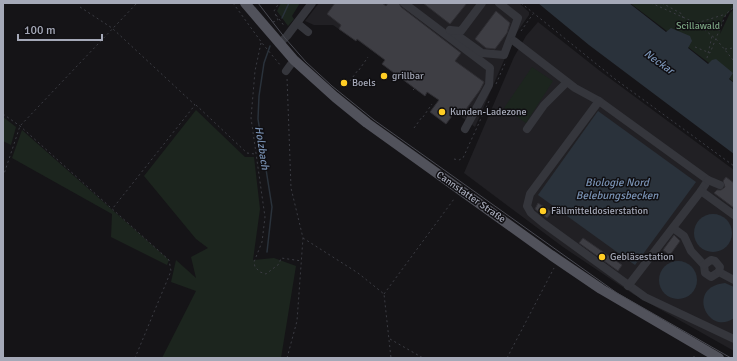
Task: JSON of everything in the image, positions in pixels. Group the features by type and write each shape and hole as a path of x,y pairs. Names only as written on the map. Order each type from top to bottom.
{"main road":[{"name":"Cannstatter Straße","path":"246,4 294,60 335,97 367,123 558,260 601,288 719,358"}],"lane":[{"path":"279,44 297,24 312,3"},
{"path":"404,3 490,68"},
{"path":"414,3 482,53 504,55 518,18 499,3"},
{"path":"450,30 461,31 482,3"},
{"path":"297,24 308,32"},
{"path":"514,41 584,94 599,101 708,180 720,185"},
{"path":"462,52 476,62 490,68"},
{"path":"286,70 294,60"},
{"path":"465,129 489,86 490,68"},
{"path":"527,129 544,105 567,82"},
{"path":"599,101 530,194 527,206 531,213 543,223 645,297 734,339"},
{"path":"628,286 708,180"},
{"path":"701,191 734,215"},
{"path":"673,228 684,236 691,251 704,264 703,269 708,276 715,276 719,272 720,267 715,261 711,260 704,264"},
{"path":"719,272 734,280"}],"path":[{"path":"3,177 20,126 136,3"},
{"path":"233,3 272,56 286,70 288,81 288,152 291,188 303,238 297,321 287,358"},
{"path":"279,3 274,11 290,32"},
{"path":"521,3 615,79 734,166"},
{"path":"652,3 696,23 716,39 734,61"},
{"path":"662,3 683,15 683,18"},
{"path":"80,7 112,28 247,153 256,154"},
{"path":"696,23 711,20 726,14 734,7"},
{"path":"695,47 710,53 726,14"},
{"path":"707,58 712,36"},
{"path":"262,43 255,71 251,118 265,218 262,242 254,262 255,267 260,272 266,274 279,264 281,258 302,261"},
{"path":"724,49 734,48"},
{"path":"350,81 368,57"},
{"path":"414,128 432,104"},
{"path":"113,209 195,105"},
{"path":"3,114 20,126 169,260 170,271 135,358"},
{"path":"391,358 384,294 454,199"},
{"path":"303,238 358,273 384,294"},
{"path":"507,358 558,260"},
{"path":"389,339 423,358"}],"shaded area":[{"path":"319,3 519,3 529,12 529,15 515,35 475,127 428,92 425,96 388,62 333,25 314,25 305,21"},
{"path":"538,22 600,71 734,170 734,351 633,294 563,247 464,173 514,57 526,36"}],"green space":[{"path":"281,3 300,3 292,16 294,19 288,26 277,11"},
{"name":"Scillawald","path":"630,3 734,3 734,7 723,18 720,34 730,13 734,9 734,82"},
{"path":"532,67 553,81 526,123 504,108"},
{"path":"196,110 245,157 254,157 260,209 253,260 274,258 296,266 281,358 162,358 196,291 171,282 176,260 196,278 191,257 208,248 196,239 144,176"},
{"path":"3,117 16,127 11,145 3,141"},
{"path":"22,130 169,260 167,265 111,237 112,214 12,158"}],"water":[{"name":"Neckar","path":"538,3 629,3 666,32 671,28 690,36 692,41 688,48 708,64 712,60 716,59 733,73 729,79 734,83 734,154 589,45"},
{"name":"Biologie Nord Belebungsbecken","path":"598,111 696,182 635,265 538,195"},
{"path":"709,214 717,214 727,219 731,226 731,240 727,247 717,252 709,252 699,247 697,244 694,237 694,229 699,219 702,217"},
{"path":"674,261 682,261 692,266 696,273 696,287 692,294 682,299 674,299 664,294 662,291 659,284 659,276 664,266 667,264"},
{"path":"725,283 734,287 734,318 725,322 716,321 709,316 703,301 706,293 713,286"}],"building":[{"path":"335,3 382,3 386,6 388,3 399,3 401,7 461,53 455,61 484,82 461,116 455,112 446,124 430,112 439,100 427,92 425,96 382,64 385,60 357,39 356,41 339,29 341,25 327,14"},
{"path":"423,3 467,3 450,24"},
{"path":"496,11 510,23 507,33 495,49 486,48 475,39"},
{"path":"726,177 734,183 734,208 714,193 725,187 723,181"},
{"name":"Fällmitteldosierstation","path":"538,203 552,212 547,218 535,209"},
{"path":"674,235 680,241 670,255 663,250"},
{"name":"Gebläsestation","path":"583,238 622,265 618,271 579,243"}],"waterway":[{"name":"Holzbach","path":"282,18 289,3"},
{"name":"Holzbach","path":"267,252 272,207 258,119 259,96 264,63 270,46"}],"tram line":[{"path":"258,3 306,62 332,86 374,120 617,293 731,358"}],"place":[{"name":"grillbar","path":"384,76"},
{"name":"Boels","path":"344,83"},
{"name":"Kunden-Ladezone","path":"442,112"},
{"name":"Fällmitteldosierstation","path":"543,211"},
{"name":"Gebläsestation","path":"602,257"}]}
